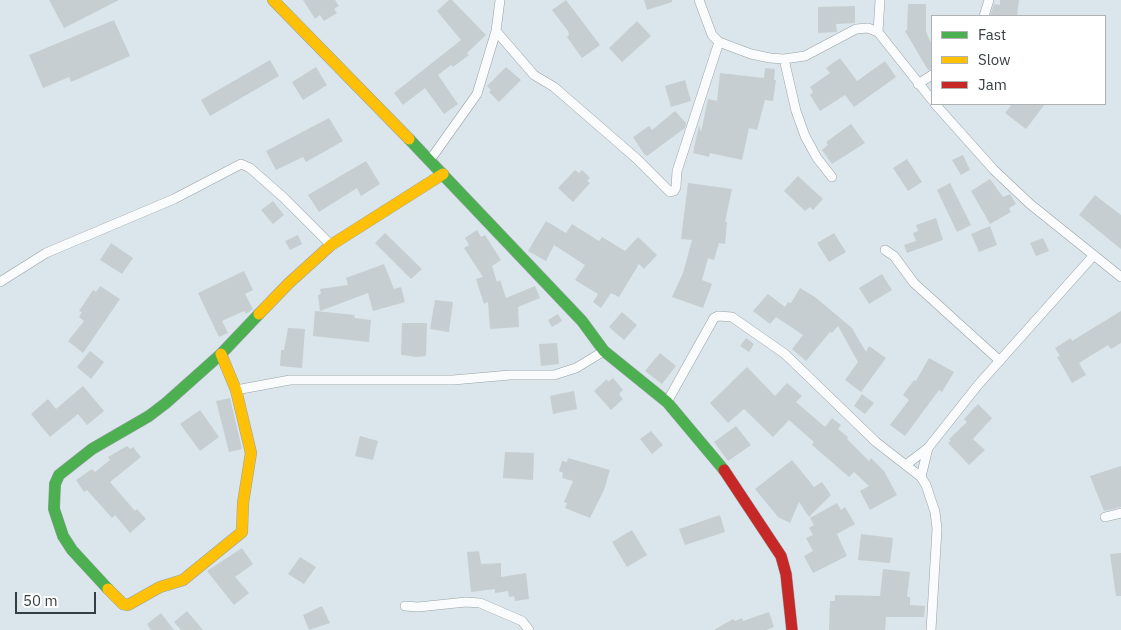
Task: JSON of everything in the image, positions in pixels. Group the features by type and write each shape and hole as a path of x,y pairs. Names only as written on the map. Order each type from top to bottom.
{"street":[{"path":"273,0 430,160 582,321 604,351 667,402 738,487 781,556 786,574 792,630"},
{"path":"430,160 477,94 496,32 500,0"},
{"path":"699,0 712,35 719,42 751,54 784,59 805,56 856,28 868,28 878,32 931,99"},
{"path":"878,32 880,0"},
{"path":"984,15 989,0"},
{"path":"496,32 534,75 554,88 637,159 670,192 674,191 676,187 677,171 719,42"},
{"path":"784,59 796,111 805,136 817,158 832,177"},
{"path":"918,84 931,76"},
{"path":"936,105 994,170 1023,197 1121,277"},
{"path":"0,282 46,254 174,199 241,164 250,168 283,197 331,245"},
{"path":"221,354 236,390 250,453 250,467 243,503 242,532 183,580 160,587 128,605 124,604 72,550 63,536 54,509 55,484 59,475 92,449 166,404 221,354 289,283 331,245 443,174"},
{"path":"885,250 894,256 914,283 1000,361"},
{"path":"907,464 928,448 1000,361 1094,255"},
{"path":"667,402 714,318 724,315 732,317 785,354 876,442 907,464 921,477 931,498 937,529 931,630"},
{"path":"236,390 290,380 418,381 554,375 576,368 604,351"},
{"path":"921,477 928,448"},
{"path":"1105,517 1121,514"},
{"path":"405,606 418,607 466,602 480,603 522,621 529,630"}],"building":[{"path":"49,0 119,0 64,28"},
{"path":"303,0 335,0 339,6 334,9 337,13 324,21 320,15 315,19"},
{"path":"449,0 452,0 486,35 467,53 469,55 438,75 458,104 444,114 425,88 403,105 394,93 461,40 437,11"},
{"path":"566,0 600,45 582,58 567,37 569,35 568,31 552,10"},
{"path":"644,0 672,0 672,2 647,10"},
{"path":"1000,0 1019,0 1017,15 990,15 994,4 1000,5"},
{"path":"908,4 926,4 926,32 931,43 931,69 928,70 905,31 907,30"},
{"path":"855,6 855,23 836,24 837,32 818,33 818,7"},
{"path":"114,20 130,56 71,82 69,77 43,88 29,55"},
{"path":"637,21 651,36 622,62 609,48"},
{"path":"840,58 857,81 885,61 896,77 854,107 845,95 820,111 810,95 813,92 810,87 830,73 826,68"},
{"path":"270,60 279,76 210,116 201,100"},
{"path":"316,67 327,85 303,100 292,82"},
{"path":"506,67 521,80 499,102 489,92 491,90 487,86"},
{"path":"765,68 775,69 774,80 776,80 773,101 765,100 757,130 749,128 742,160 710,153 709,157 693,153 699,125 701,132 708,99 717,101 720,73 764,78"},
{"path":"685,80 691,101 671,107 665,86"},
{"path":"1011,105 1044,105 1026,129 1005,113"},
{"path":"675,111 686,123 685,128 647,156 644,154 633,137 649,126 652,130"},
{"path":"329,118 343,141 306,162 303,157 276,170 266,151"},
{"path":"851,124 865,143 832,164 822,150 828,145 826,142"},
{"path":"963,155 970,170 961,175 952,160"},
{"path":"907,159 922,182 908,191 893,168"},
{"path":"366,161 380,184 361,196 357,188 319,212 308,195"},
{"path":"575,170 579,173 582,170 590,178 587,181 590,183 573,202 558,188"},
{"path":"798,176 823,199 813,210 810,207 805,211 784,191"},
{"path":"990,179 1003,197 1010,194 1016,204 1009,208 1011,212 990,224 971,191"},
{"path":"688,183 732,189 725,222 727,222 725,244 719,243 714,260 708,258 702,280 712,284 703,308 672,297 683,273 692,240 681,239"},
{"path":"950,183 971,225 957,232 937,190"},
{"path":"1095,195 1121,215 1121,249 1079,215"},
{"path":"273,201 284,215 273,224 261,210"},
{"path":"936,218 943,240 907,253 904,245 916,241 913,233 918,231 916,225"},
{"path":"546,221 566,233 572,224 599,241 602,237 625,251 638,237 657,255 644,269 639,264 619,297 611,293 601,308 593,302 598,294 575,280 585,265 554,245 546,261 528,251"},
{"path":"990,226 997,245 979,252 971,234"},
{"path":"477,230 481,237 485,235 501,260 492,266 497,282 500,280 506,298 535,286 540,298 518,307 519,327 490,329 488,302 484,304 476,279 483,277 464,248 469,245 465,238"},
{"path":"385,233 422,269 411,279 375,243"},
{"path":"834,233 846,252 829,262 817,243"},
{"path":"298,235 302,244 290,250 285,241"},
{"path":"1043,238 1049,251 1036,256 1030,243"},
{"path":"111,243 133,258 122,274 100,260"},
{"path":"384,264 394,289 401,287 405,302 373,311 368,293 320,311 318,295 321,294 320,289 348,285 346,278"},
{"path":"244,271 253,290 245,294 253,309 246,314 244,311 222,321 228,333 219,337 198,293"},
{"path":"882,274 892,290 869,304 859,288"},
{"path":"100,286 120,299 83,353 68,341 84,321 79,317 82,312 79,311 93,290 96,292"},
{"path":"800,288 815,297 852,328 866,352 869,346 886,358 861,392 845,380 858,362 838,326 832,333 830,332 806,361 792,349 803,335 776,317 770,324 753,311 768,294 785,307 788,302 791,303"},
{"path":"435,300 453,302 449,332 430,329"},
{"path":"315,311 355,315 354,318 371,320 369,342 313,336"},
{"path":"1121,311 1121,343 1111,349 1108,345 1079,363 1086,375 1072,383 1057,357 1060,356 1055,348 1071,338 1072,341"},
{"path":"622,312 637,325 624,340 609,327"},
{"path":"558,314 562,321 552,327 548,320"},
{"path":"402,323 427,323 426,356 401,355"},
{"path":"288,328 305,329 302,368 280,366 281,350 284,350"},
{"path":"746,338 754,344 749,352 740,346"},
{"path":"557,343 559,364 541,366 539,344"},
{"path":"90,351 104,362 91,379 77,367"},
{"path":"660,353 676,366 662,384 645,371"},
{"path":"929,358 954,372 942,392 939,390 905,436 890,425 909,400 903,395 914,380 916,381"},
{"path":"747,367 775,396 787,383 802,396 796,402 825,427 832,418 841,425 838,429 848,437 847,439 869,461 871,458 884,471 897,495 870,510 860,491 869,486 854,472 849,477 812,445 814,442 789,420 773,437 744,409 728,423 710,403"},
{"path":"613,378 623,390 619,394 623,399 611,410 594,391 607,379 608,382"},
{"path":"83,386 104,411 87,425 78,414 50,437 31,414 48,399 56,409"},
{"path":"574,391 577,409 553,414 550,396"},
{"path":"862,394 874,403 865,414 854,406"},
{"path":"230,398 242,449 229,452 216,401"},
{"path":"978,404 992,418 973,439 985,450 969,465 948,443 951,441 949,439 967,422 964,419"},
{"path":"200,410 219,437 200,451 180,424"},
{"path":"736,426 751,445 728,461 714,442"},
{"path":"651,431 663,445 652,454 640,439"},
{"path":"360,436 378,441 373,460 355,456"},
{"path":"127,446 130,449 133,447 141,457 110,482 135,511 137,509 146,519 130,533 115,515 112,518 87,490 84,492 76,480 92,469 95,472 110,460 108,457"},
{"path":"505,452 534,453 533,480 503,478"},
{"path":"568,458 610,470 604,490 590,518 565,508 567,503 564,502 573,481 562,478 563,473 559,471 562,461 567,462"},
{"path":"792,460 814,487 822,482 831,495 809,517 799,502 790,523 778,517 755,489"},
{"path":"1121,466 1121,507 1104,511 1090,476"},
{"path":"837,503 841,510 845,507 855,524 837,534 847,556 813,573 804,556 813,551 806,538 813,535 809,528 814,525 810,518"},
{"path":"720,515 725,532 685,545 679,529"},
{"path":"632,530 647,555 627,567 612,542"},
{"path":"861,534 893,538 890,563 858,560"},
{"path":"242,548 253,564 235,577 249,593 234,605 207,571"},
{"path":"479,551 481,564 501,563 501,577 526,573 529,599 515,601 514,596 509,597 508,591 495,593 495,589 471,592 467,552"},
{"path":"1121,553 1121,596 1116,596 1110,554"},
{"path":"300,557 316,567 304,584 288,574"},
{"path":"883,569 910,572 907,597 910,597 910,605 925,606 924,617 886,617 885,630 829,630 830,601 835,601 835,595 880,596"},
{"path":"322,606 330,623 309,630 303,615"},
{"path":"187,611 203,630 181,630 174,622"},
{"path":"769,612 774,627 766,630 714,630 733,619 735,621 742,618 743,621"},
{"path":"161,613 174,630 151,630 147,624"}],"traffic: fast":[{"path":"409,139 582,321 604,351 667,402 724,470"},
{"path":"108,589 72,550 63,536 54,509 55,484 59,475 92,449 149,416 166,403 221,354 259,314"}],"traffic: slow":[{"path":"273,0 409,139"},
{"path":"259,314 289,283 331,245 443,174"},
{"path":"108,589 123,604 128,605 160,587 183,580 242,532 243,503 251,453 236,390 221,354"}],"traffic: jam":[{"path":"724,470 781,556 786,574 792,630"}]}
